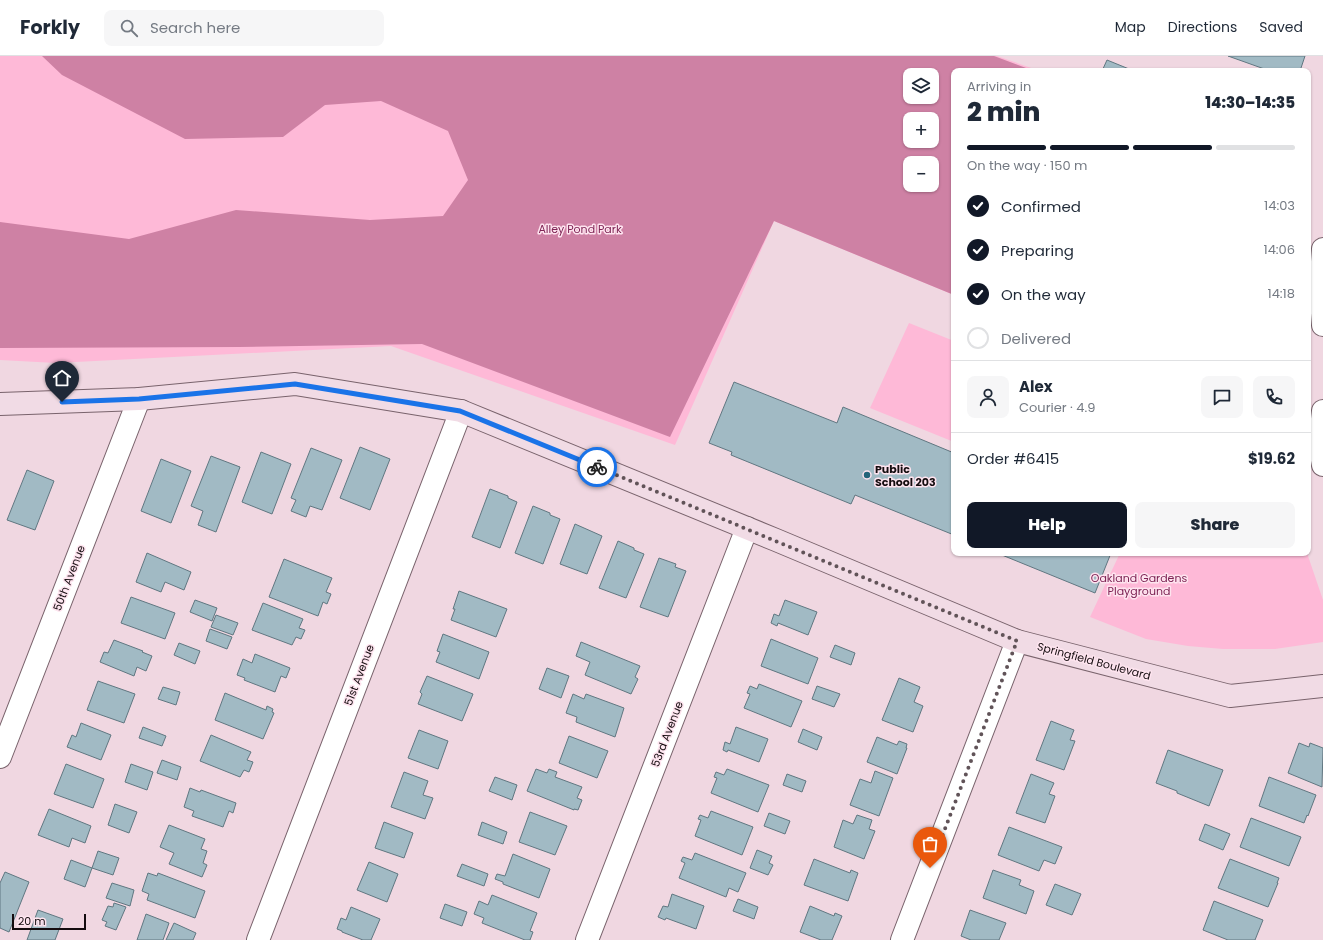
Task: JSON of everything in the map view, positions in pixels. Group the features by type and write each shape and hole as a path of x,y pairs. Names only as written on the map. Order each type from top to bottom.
{"main road":[{"name":"Springfield Boulevard","path":"0,404 139,399 295,384 460,411 1017,641 1230,696 1323,686"}],"street":[{"path":"1323,249 1320,288 1323,325"},
{"name":"50th Avenue","path":"0,757 139,399"},
{"name":"51st Avenue","path":"258,940 460,411"},
{"path":"1323,411 1319,444 1323,465"},
{"name":"53rd Avenue","path":"587,940 746,528"},
{"path":"902,940 1017,641"}],"green space":[{"name":"Alley Pond Park","path":"0,56 997,56 1031,68 951,68 951,294 774,221 675,445 391,346 56,363 0,360"},
{"name":"Alley Pond Park","path":"42,56 994,56 1026,68 951,68 951,294 774,221 670,437 422,344 238,347 0,348 0,222 129,239 236,210 370,220 443,216 468,180 448,131 381,101 325,105 283,137 185,139 62,75"},
{"path":"909,323 951,340 951,441 870,408"},
{"name":"Oakland Gardens Playground","path":"1119,556 1308,556 1323,600 1323,642 1275,649 1223,649 1188,646 1146,639 1090,617"}],"building":[{"path":"1228,56 1305,56 1301,68 1262,68"},
{"path":"1107,60 1127,68 1103,68"},
{"name":"Public School 203","path":"734,382 837,423 843,407 951,452 951,534 855,495 851,504 731,455 732,452 709,443"},
{"path":"360,447 390,459 370,510 340,498"},
{"path":"311,448 342,460 322,510 310,506 306,517 291,511 296,500 291,498"},
{"path":"261,452 291,464 272,514 242,502"},
{"path":"211,456 240,467 216,532 198,525 203,511 191,506"},
{"path":"161,459 191,471 171,523 141,511"},
{"path":"27,470 54,481 35,530 7,520"},
{"path":"490,489 508,496 508,498 517,502 500,548 472,537"},
{"path":"533,506 560,519 543,564 515,553"},
{"path":"575,524 602,536 587,574 560,564"},
{"path":"618,541 644,554 626,598 599,588"},
{"path":"147,553 191,572 184,590 165,582 161,592 136,582"},
{"path":"1004,556 1110,556 1095,593"},
{"path":"659,558 676,564 675,567 686,571 668,617 640,607"},
{"path":"284,559 332,578 326,592 331,594 327,604 323,602 318,616 269,597"},
{"path":"459,591 507,609 496,637 451,620"},
{"path":"131,597 175,613 165,639 121,623"},
{"path":"195,600 217,608 212,621 190,612"},
{"path":"785,600 817,612 808,635 778,623 777,626 771,623 774,614 779,616"},
{"path":"263,603 303,619 299,628 305,630 301,639 296,637 292,645 252,630"},
{"path":"216,615 238,623 233,635 211,627"},
{"path":"210,629 232,637 227,649 206,641"},
{"path":"443,634 489,652 479,679 436,662 440,652 437,651"},
{"path":"771,639 818,658 808,684 761,666"},
{"path":"114,640 152,656 146,671 137,667 134,676 100,662 104,652 108,653"},
{"path":"581,642 640,666 635,677 638,679 631,694 585,675 590,662 576,656"},
{"path":"179,643 200,651 195,664 174,655"},
{"path":"835,645 855,653 851,665 830,657"},
{"path":"255,654 290,668 286,678 281,676 275,692 244,680 245,678 237,675 243,659 252,663"},
{"path":"547,668 569,676 561,698 539,689"},
{"path":"427,676 473,694 462,721 418,704 422,694 420,692"},
{"path":"899,678 920,687 914,702 923,706 913,732 882,720"},
{"path":"98,681 135,694 124,723 87,710"},
{"path":"759,684 802,701 791,727 744,708 750,694 747,693 750,686 757,689"},
{"path":"817,686 840,694 834,707 812,699"},
{"path":"163,687 180,692 176,705 158,699"},
{"path":"225,693 266,710 267,706 273,709 272,712 274,713 263,739 215,720"},
{"path":"573,694 584,699 586,694 624,708 615,737 576,722 577,717 566,713"},
{"path":"1051,721 1074,730 1070,740 1075,741 1064,770 1036,760"},
{"path":"81,723 111,735 101,760 67,747 72,735 76,737"},
{"path":"143,727 166,736 162,746 139,738"},
{"path":"736,727 768,739 759,762 728,750 727,752 723,750 725,742 730,744"},
{"path":"803,729 822,737 817,750 798,742"},
{"path":"419,730 448,741 438,769 408,758"},
{"path":"211,735 251,752 247,760 253,762 249,772 244,770 240,777 200,761"},
{"path":"569,736 608,751 597,778 559,763"},
{"path":"877,737 897,745 899,741 907,744 907,748 897,774 867,762"},
{"path":"1299,743 1309,747 1310,743 1323,748 1322,787 1288,773"},
{"path":"1168,750 1223,770 1209,806 1156,783"},
{"path":"162,760 181,767 177,780 157,773"},
{"path":"66,764 104,779 93,808 54,794"},
{"path":"131,764 153,772 147,790 125,782"},
{"path":"536,769 547,773 549,769 557,772 555,777 582,787 577,798 582,800 578,810 574,810 527,791"},
{"path":"727,769 769,785 758,812 711,793 717,778 714,777 716,772 724,775"},
{"path":"875,771 893,778 879,816 850,805 860,779 871,783"},
{"path":"404,772 428,781 423,795 433,798 425,819 391,807"},
{"path":"787,774 806,781 802,792 783,785"},
{"path":"1031,774 1054,783 1049,794 1055,796 1045,823 1016,813"},
{"path":"495,777 517,785 512,800 489,791"},
{"path":"1269,777 1316,795 1304,823 1259,806"},
{"path":"190,788 200,792 201,790 236,803 233,813 229,811 223,827 192,816 194,811 184,807"},
{"path":"115,804 137,812 129,833 108,825"},
{"path":"49,809 91,826 85,843 72,838 69,847 38,835"},
{"path":"711,811 753,827 742,855 695,836 701,820 698,819 700,815 708,818"},
{"path":"530,812 567,826 555,855 519,842"},
{"path":"769,813 790,821 785,834 764,826"},
{"path":"857,815 872,820 869,829 875,831 864,859 834,847 843,820 853,824"},
{"path":"1251,818 1301,837 1289,866 1240,847"},
{"path":"384,822 413,833 404,858 375,848"},
{"path":"482,822 507,832 503,844 478,835"},
{"path":"1205,824 1230,834 1223,850 1199,840"},
{"path":"169,825 205,839 201,849 207,851 203,863 207,865 202,877 169,864 174,853 160,847"},
{"path":"1009,827 1062,847 1055,864 1044,860 1039,871 998,855"},
{"path":"757,850 772,856 769,863 773,865 768,875 750,868"},
{"path":"98,851 119,858 113,875 92,868"},
{"path":"695,853 746,873 738,892 729,888 726,897 679,878 685,863 681,861 683,857 692,860"},
{"path":"513,854 550,869 539,898 503,884 503,882 495,879 497,874 505,876"},
{"path":"814,859 850,873 851,870 858,873 848,901 804,885"},
{"path":"1230,859 1279,878 1268,907 1218,888"},
{"path":"71,860 92,868 85,887 64,879"},
{"path":"369,862 398,874 387,902 357,890"},
{"path":"462,864 488,874 484,886 457,876"},
{"path":"993,870 1021,880 1019,885 1034,891 1026,914 983,898"},
{"path":"5,872 29,882 9,932 0,928 0,883"},
{"path":"148,873 157,876 158,873 205,891 195,918 147,900 149,894 142,891"},
{"path":"112,883 134,890 130,906 106,898"},
{"path":"1055,884 1081,894 1072,915 1046,905"},
{"path":"672,894 704,906 696,929 666,918 665,920 658,917 663,906 668,907"},
{"path":"492,895 537,913 530,931 533,932 530,940 525,940 482,923 484,918 474,914 479,901 488,905"},
{"path":"738,899 758,907 754,919 733,911"},
{"path":"1214,901 1263,920 1255,940 1228,940 1203,930"},
{"path":"114,903 126,907 116,930 105,926 107,922 102,920 108,906 113,907"},
{"path":"445,904 467,912 462,926 440,918"},
{"path":"810,906 834,916 835,913 842,916 832,940 821,940 800,932"},
{"path":"351,907 380,919 371,940 363,940 337,929 341,918 346,920"},
{"path":"38,910 63,919 55,940 27,940"},
{"path":"970,910 1006,923 999,940 971,940 961,936"},
{"path":"146,914 169,923 163,940 137,940"},
{"path":"174,923 196,933 193,940 166,940"}],"way so far":[{"path":"597,467 1017,641 930,868"}],"place":[{"name":"Public School 203","path":"867,475"}],"route":[{"path":"62,402 139,399 295,384 460,411 597,467"}]}
